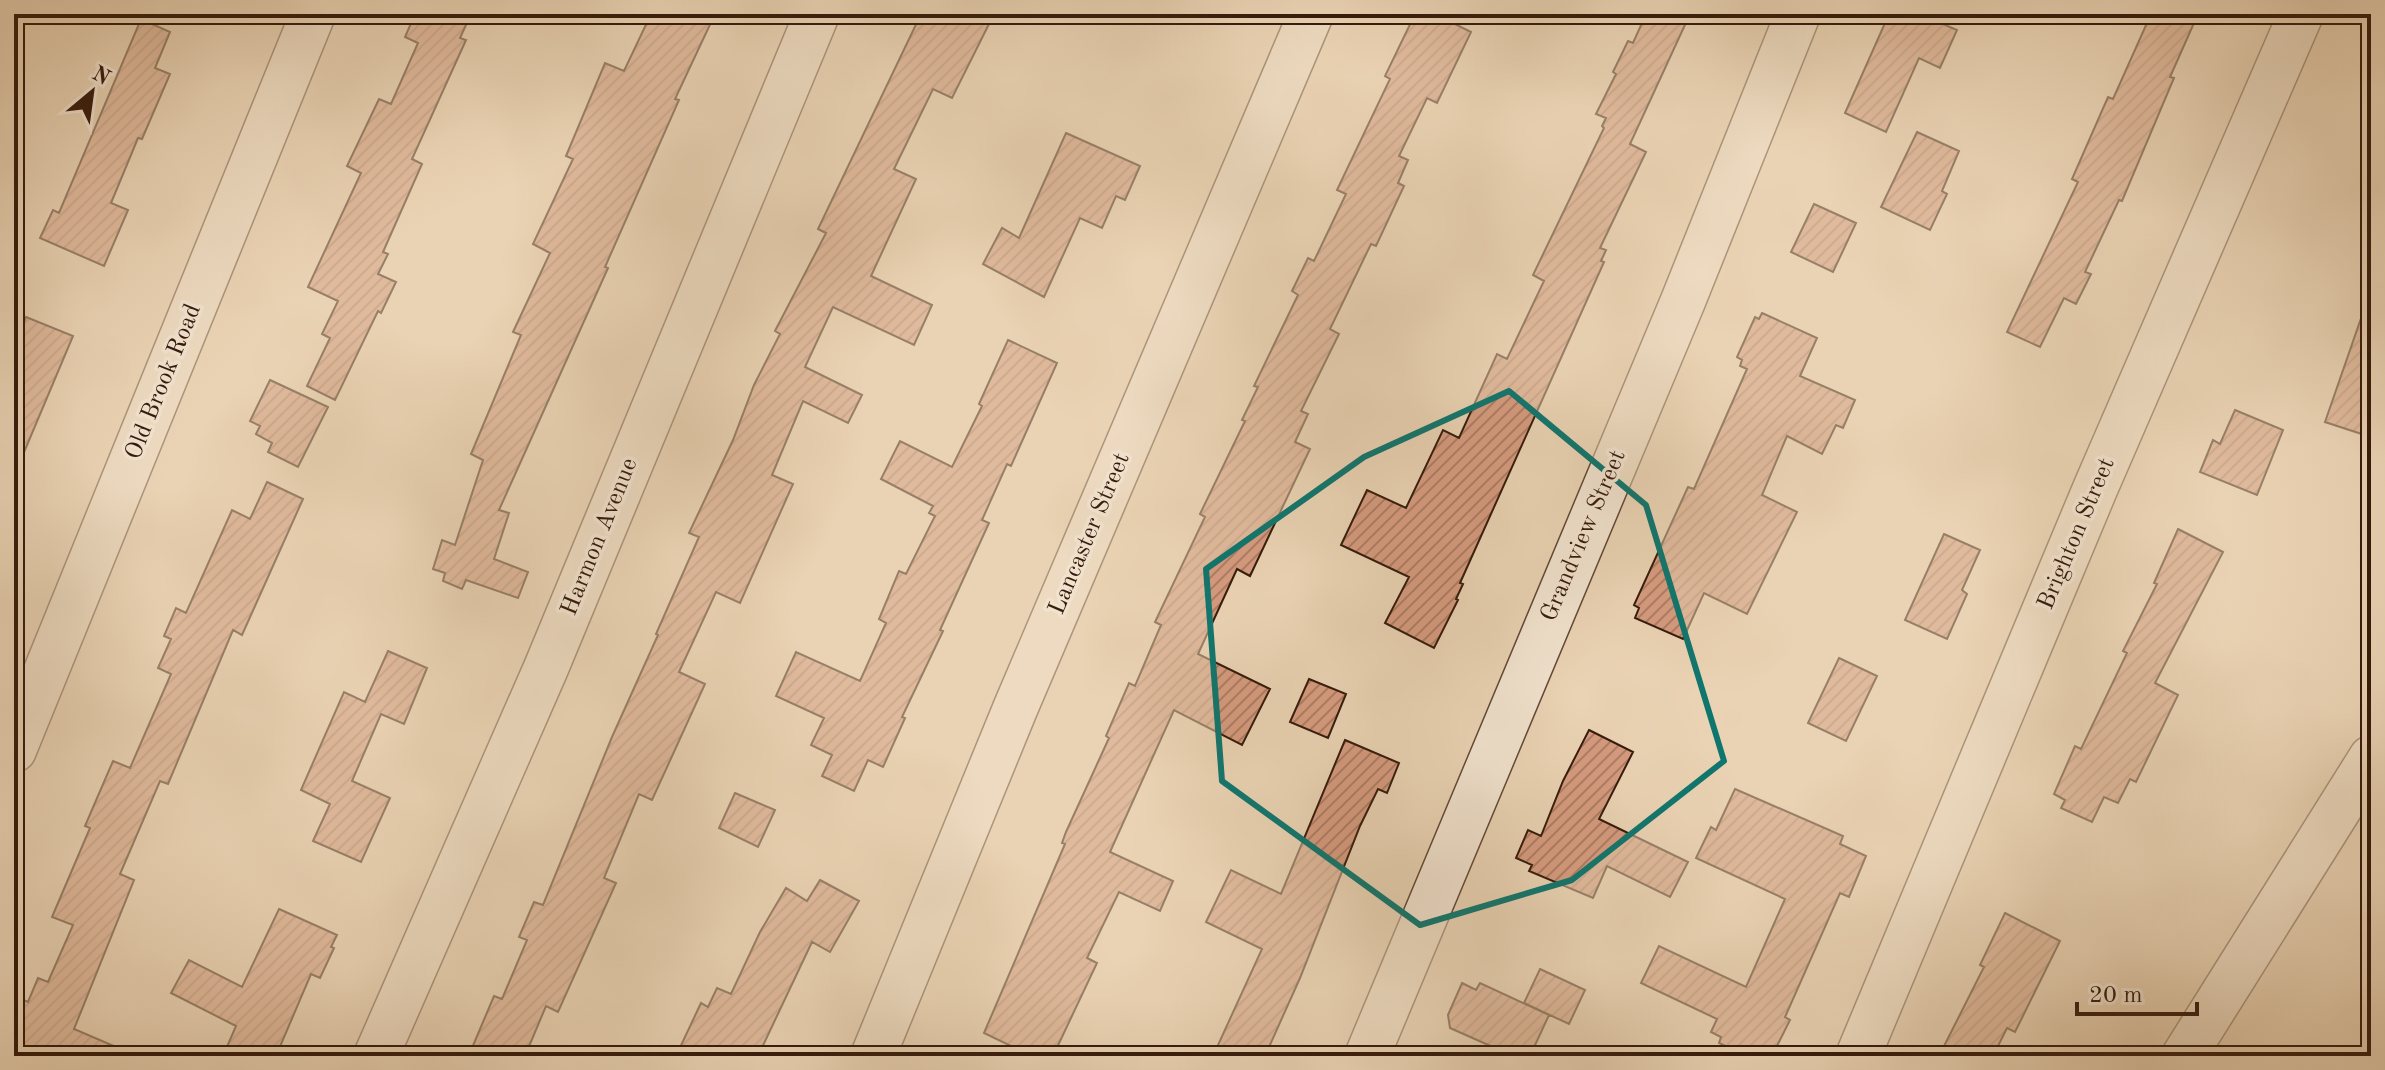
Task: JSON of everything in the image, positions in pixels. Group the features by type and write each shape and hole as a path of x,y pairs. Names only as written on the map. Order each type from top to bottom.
{"street":[{"name":"Old Brook Road","path":"14,750 313,14"},
{"name":"Harmon Avenue","path":"376,1056 546,668 817,14"},
{"name":"Lancaster Street","path":"873,1056 1015,709 1311,14"},
{"name":"Grandview Street","path":"1367,1056 1683,301 1798,14"},
{"name":"Brighton Street","path":"1858,1056 2095,489 2301,14"},
{"path":"2184,1056 2371,758"}],"highlighted area":[{"path":"1509,391 1646,505 1724,761 1572,880 1420,925 1222,781 1206,569 1364,457"}],"building":[{"path":"415,14 471,14 460,38 466,40 412,159 422,164 383,252 388,254 378,274 396,282 381,313 378,311 335,400 307,386 330,338 322,334 338,301 308,287 361,173 347,166 379,99 391,104 418,43 405,37"},
{"path":"651,14 715,14 675,99 679,100 605,267 608,268 499,510 509,513 494,559 528,572 518,598 466,580 462,589 443,581 445,573 433,569 442,540 455,545 483,460 471,454 521,335 513,332 550,253 533,244 573,159 566,156 605,63 624,71"},
{"path":"921,14 994,14 952,98 933,89 894,169 916,179 871,276 932,305 914,345 833,307 805,367 862,395 848,423 803,401 772,475 793,484 740,603 716,592 679,672 705,684 652,800 639,794 604,878 616,883 558,1012 546,1006 525,1056 490,1056 472,1048 494,996 502,999 527,940 519,937 534,902 543,905 658,635 699,537 689,533 733,440 754,385 780,334 775,331 826,233 818,229"},
{"path":"1415,14 1435,14 1471,32 1437,103 1427,98 1399,156 1408,160 1398,183 1404,186 1376,246 1371,244 1330,329 1339,334 1301,411 1308,414 1295,442 1310,449 1250,576 1237,569 1198,654 1270,689 1242,745 1174,710 1110,852 1173,881 1160,911 1119,892 1087,958 1097,963 1053,1056 1032,1056 984,1033 1065,844 1062,843 1066,832 1109,738 1106,736 1129,683 1135,686 1161,625 1155,622 1205,517 1200,514 1245,421 1242,420 1258,387 1254,386 1298,295 1292,291 1308,258 1314,261 1346,194 1337,190 1390,79 1385,76"},
{"path":"1646,14 1690,14 1630,144 1646,152 1600,248 1606,250 1601,261 1604,262 1460,583 1463,584 1458,600 1434,648 1385,623 1409,577 1341,545 1367,490 1406,508 1443,430 1459,438 1497,354 1507,359 1544,281 1533,275 1604,128 1606,118 1596,114 1628,41 1633,43"},
{"path":"1889,14 1941,14 1938,22 1957,30 1940,68 1919,58 1886,132 1845,113"},
{"path":"2151,14 2198,14 2122,201 2119,200 2085,272 2091,274 2076,304 2064,298 2040,347 2007,332 2078,182 2072,179 2108,97 2113,99"},
{"path":"141,19 170,32 155,68 170,74 142,139 138,138 111,203 128,210 104,266 40,238 53,210 59,213"},
{"path":"1917,132 1959,151 1942,191 1947,194 1930,230 1881,207"},
{"path":"1066,133 1140,166 1125,200 1116,196 1102,228 1080,218 1044,297 983,264 1002,228 1019,238"},
{"path":"1814,204 1856,223 1833,272 1791,252"},
{"path":"2366,304 2371,305 2371,437 2325,422"},
{"path":"1762,313 1817,338 1800,376 1855,400 1843,428 1836,425 1822,454 1787,436 1762,495 1797,512 1747,614 1704,593 1683,639 1635,618 1639,608 1634,605 1688,487 1694,489 1747,369 1740,366 1742,360 1737,357 1755,317 1759,319"},
{"path":"26,317 73,336 14,476 14,346"},
{"path":"1008,340 1057,363 1011,466 1007,464 982,520 989,523 902,717 905,718 883,767 868,760 854,791 822,776 832,755 811,745 824,718 776,696 796,652 860,681 886,623 879,619 899,571 906,574 935,516 929,513 933,506 881,479 900,441 952,467 982,406 979,404"},
{"path":"270,380 328,407 298,467 268,452 272,443 256,434 260,426 250,421"},
{"path":"2235,410 2283,430 2257,495 2200,472 2213,440 2220,444"},
{"path":"267,482 303,499 242,635 233,630 168,784 160,781 120,874 134,880 74,1029 137,1056 14,1056 14,996 28,1002 38,978 48,982 73,925 52,917 90,828 85,826 113,761 130,768 171,674 158,668 171,639 164,636 176,608 186,613 232,510 250,519"},
{"path":"2178,529 2223,552 2155,683 2178,695 2136,782 2130,779 2118,803 2104,797 2092,822 2061,808 2065,800 2054,794 2075,746 2081,749 2127,653 2123,651 2157,584 2154,583"},
{"path":"1944,534 1980,550 1962,590 1967,594 1947,639 1905,620"},
{"path":"388,651 427,668 404,724 381,714 352,781 390,798 361,862 313,841 330,804 301,790 344,692 365,702"},
{"path":"1839,658 1877,676 1846,741 1808,723"},
{"path":"1309,679 1346,694 1328,738 1290,722"},
{"path":"1589,730 1633,752 1599,819 1688,862 1670,897 1607,866 1593,898 1529,871 1532,865 1516,858 1528,830 1541,836 1563,781"},
{"path":"1345,740 1399,763 1387,793 1378,789 1360,826 1300,978 1265,1056 1213,1056 1262,949 1206,922 1231,870 1281,894"},
{"path":"1735,789 1843,836 1840,844 1866,856 1849,897 1840,893 1785,1017 1790,1020 1772,1056 1746,1056 1719,1043 1721,1037 1711,1032 1717,1019 1641,983 1659,946 1746,987 1785,899 1696,858 1711,827 1716,830"},
{"path":"735,793 775,810 758,847 719,828"},
{"path":"820,880 859,901 830,952 812,942 758,1056 676,1056 701,1003 708,1007 717,988 731,994 760,932 786,888 807,901"},
{"path":"279,909 337,935 331,947 334,948 320,978 311,974 276,1056 223,1056 236,1026 171,993 189,960 242,987"},
{"path":"2005,913 2060,941 2015,1032 2007,1028 1993,1056 1939,1056 1984,967 1980,965"},
{"path":"1540,969 1585,990 1569,1024 1524,1003"},
{"path":"1462,983 1476,990 1480,983 1549,1015 1530,1056 1513,1056 1450,1028 1448,1015"}]}
